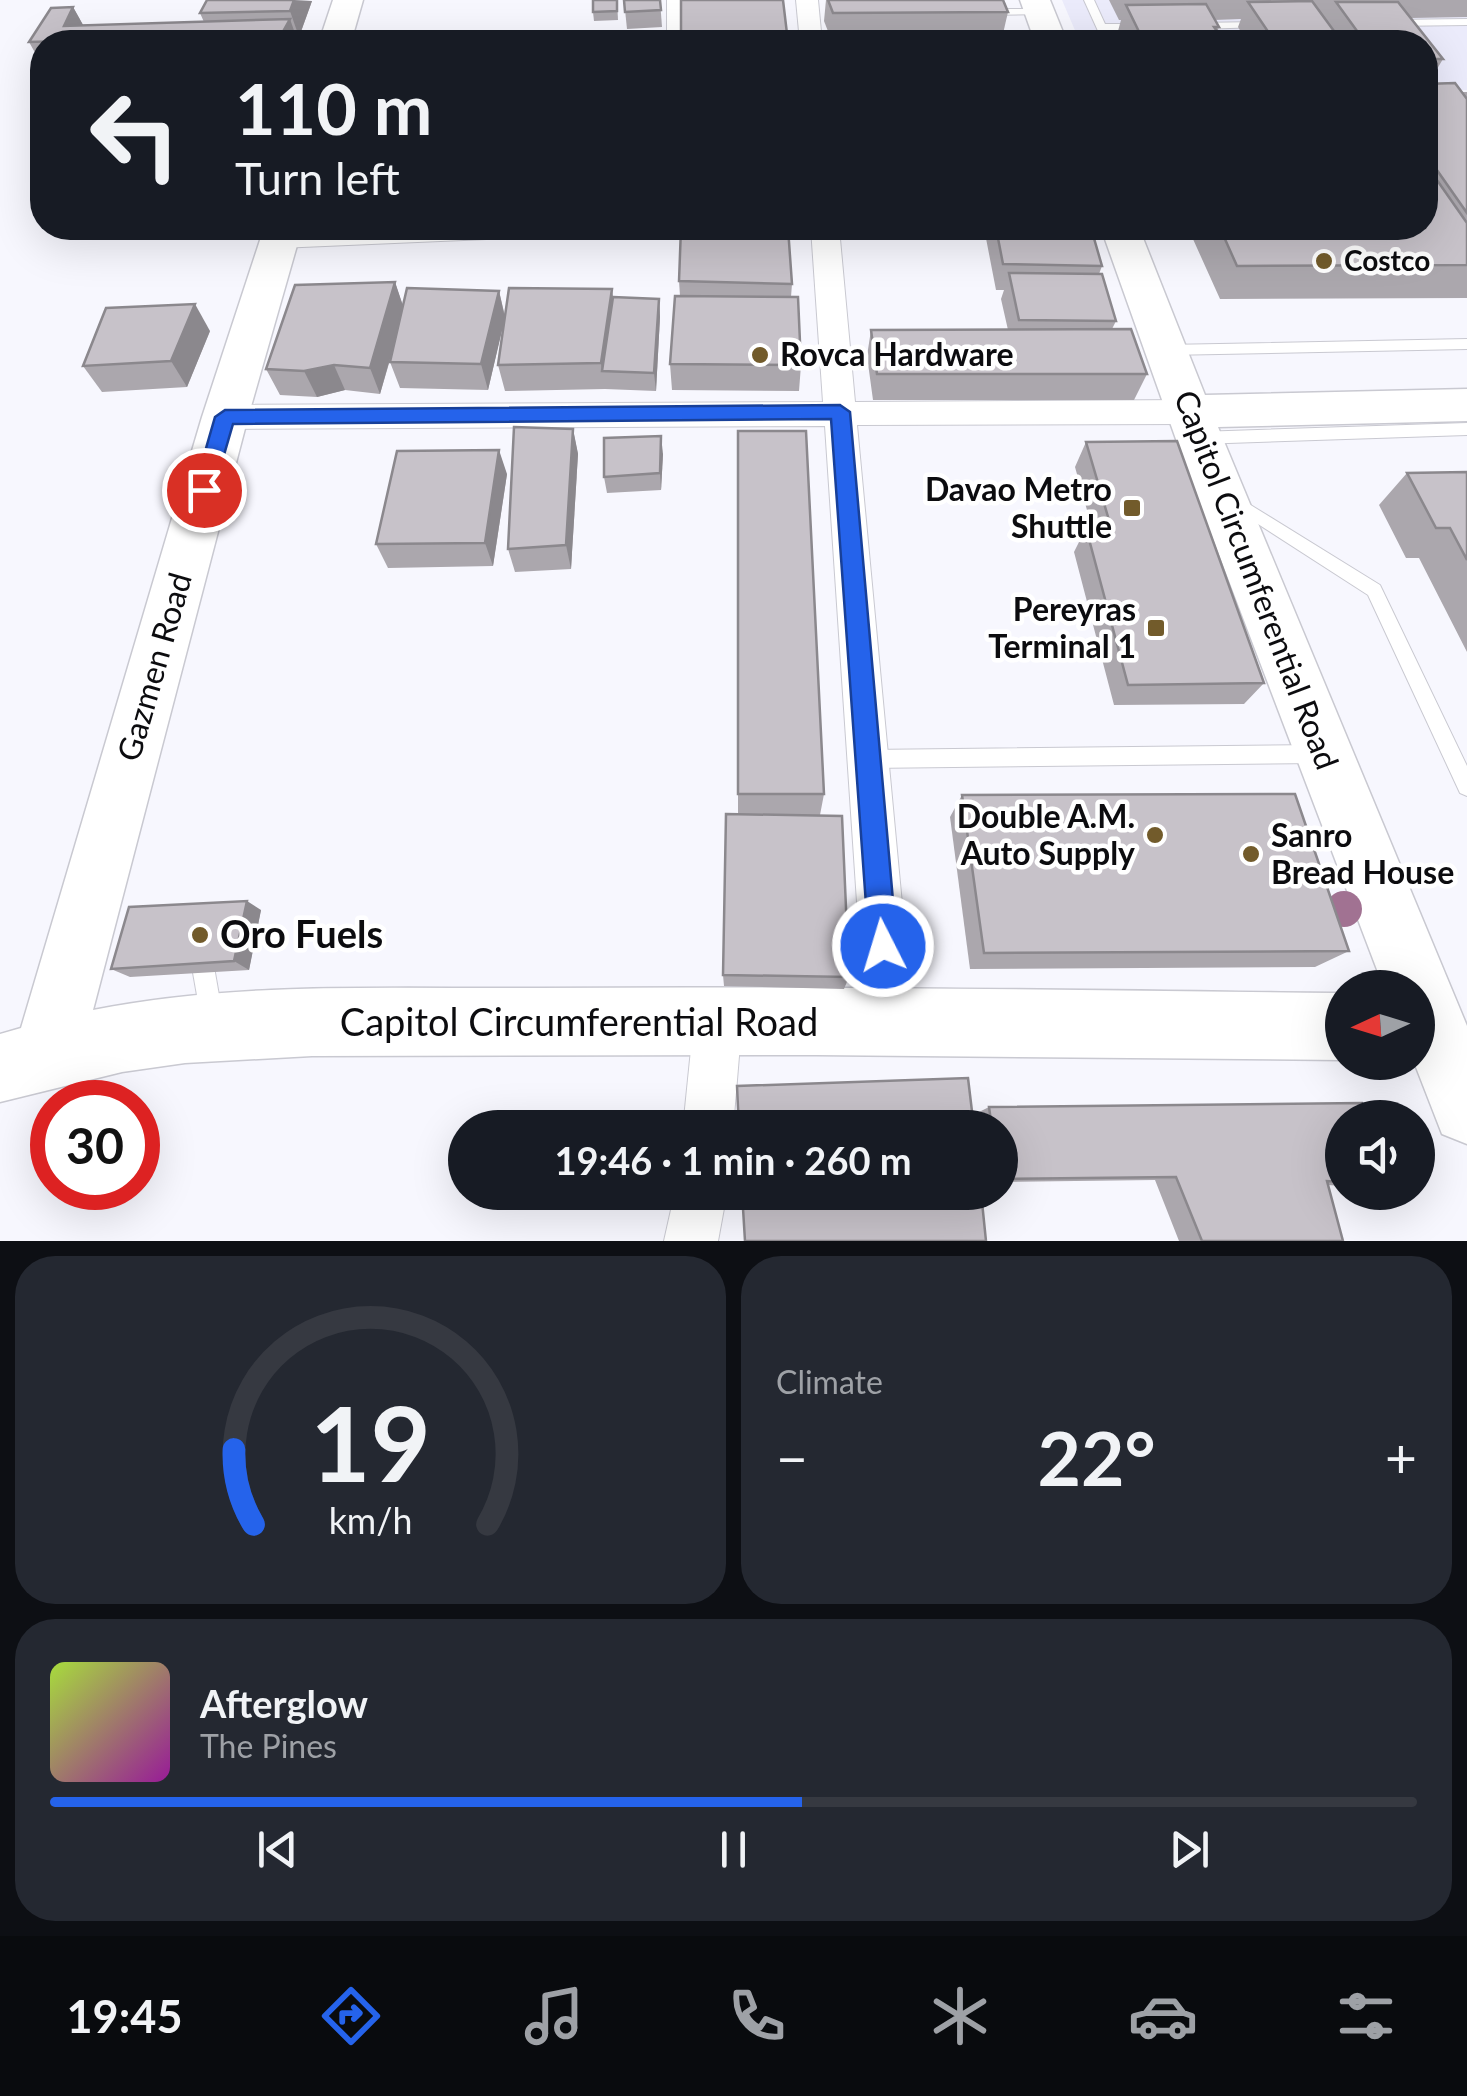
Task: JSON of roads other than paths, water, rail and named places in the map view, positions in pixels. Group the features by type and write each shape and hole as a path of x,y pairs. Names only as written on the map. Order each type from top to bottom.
{"main road":[{"path":"339,30 348,0"},
{"path":"1038,6 1047,30"},
{"name":"Gazmen Road","path":"24,1059 90,933 225,417 279,240"},
{"name":"Capitol Circumferential Road","path":"1125,240 1219,492 1414,970"},
{"path":"1193,425 1467,404"},
{"name":"Capitol Circumferential Road","path":"24,1059 214,1028 718,1020 1325,1027"},
{"name":"Capitol Circumferential Road","path":"1435,1023 1467,1109"}],"street":[{"path":"678,0 678,30"},
{"path":"827,240 889,1021"},
{"path":"225,417 840,412 1193,425"},
{"path":"710,1110 718,1020"},
{"path":"691,1241 697,1210"}],"lane":[{"path":"1090,0 1103,30"},
{"path":"963,12 1038,6"},
{"path":"1371,24 1467,22"},
{"path":"1180,26 1276,25"},
{"path":"1101,26 1161,26"},
{"path":"1166,350 1467,344"},
{"path":"1193,425 1467,430"},
{"path":"1219,492 1374,590 1467,787"},
{"path":"868,759 1324,754"},
{"path":"196,925 214,1028"}],"place":[{"name":"Costco","path":"1324,261"},
{"name":"Rovca Hardware","path":"760,355"},
{"name":"Davao Metro Shuttle","path":"1132,508"},
{"name":"Pereyras Terminal 1","path":"1156,628"},
{"name":"Double A.M. Auto Supply","path":"1155,835"},
{"name":"Sanro Bread House","path":"1251,854"},
{"name":"Oro Fuels","path":"200,935"}]}
